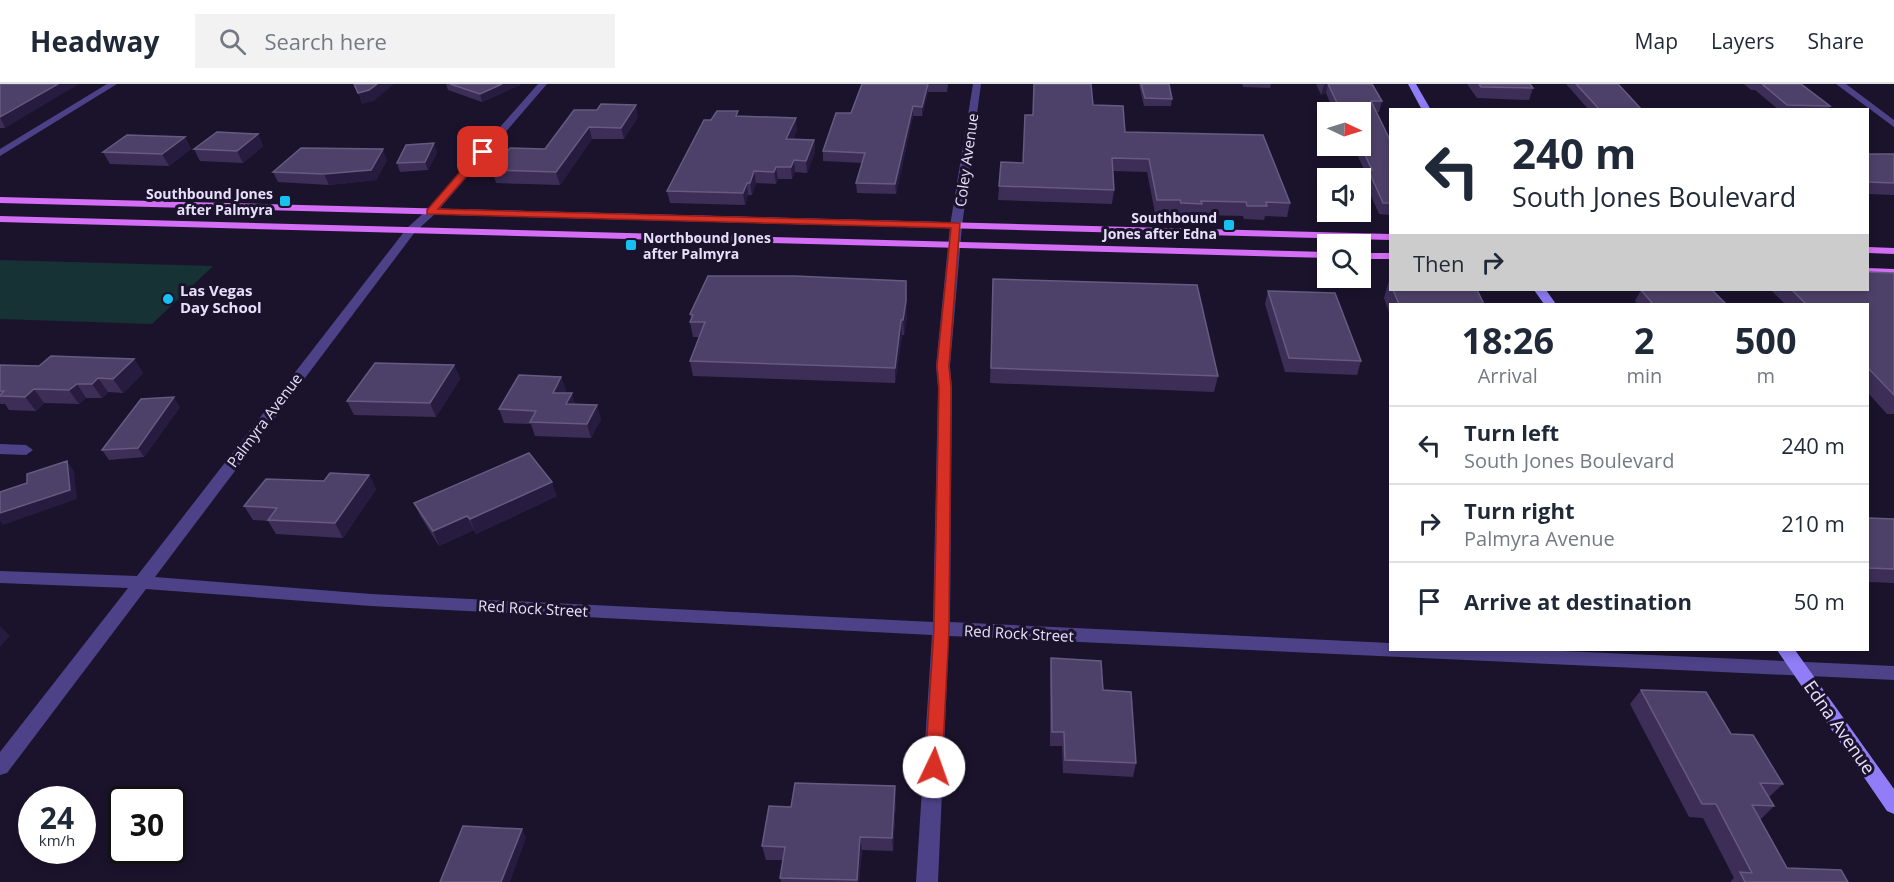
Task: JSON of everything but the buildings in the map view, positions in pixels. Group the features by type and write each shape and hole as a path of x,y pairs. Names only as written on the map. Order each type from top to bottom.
{"main road":[{"path":"0,200 1389,237"},
{"path":"0,219 1317,255"},
{"path":"1869,250 1894,251"},
{"path":"1371,256 1389,256"},
{"path":"1869,272 1894,273"}],"street":[{"path":"0,153 113,84"},
{"name":"Palmyra Avenue","path":"0,768 411,230 431,212 543,84"},
{"name":"Coley Avenue","path":"927,882 941,629 945,388 943,366 956,226 977,84"},
{"path":"1412,84 1427,108"},
{"path":"1840,84 1894,124"},
{"path":"0,449 26,450"},
{"name":"Red Rock Street","path":"0,577 141,582 371,600 1389,650"},
{"name":"Red Rock Street","path":"1413,651 1894,673"},
{"name":"Edna Avenue","path":"1787,651 1894,805"}],"green space":[{"path":"0,260 213,266 152,324 0,319"}],"place":[{"name":"Southbound Jones after Palmyra","path":"285,201"},
{"name":"Southbound Jones after Edna","path":"1229,225"},
{"name":"Northbound Jones after Palmyra","path":"631,245"},
{"name":"Las Vegas Day School","path":"168,299"}],"route":[{"path":"483,152 431,212 956,226 943,366 945,388 941,629 934,767"}]}
